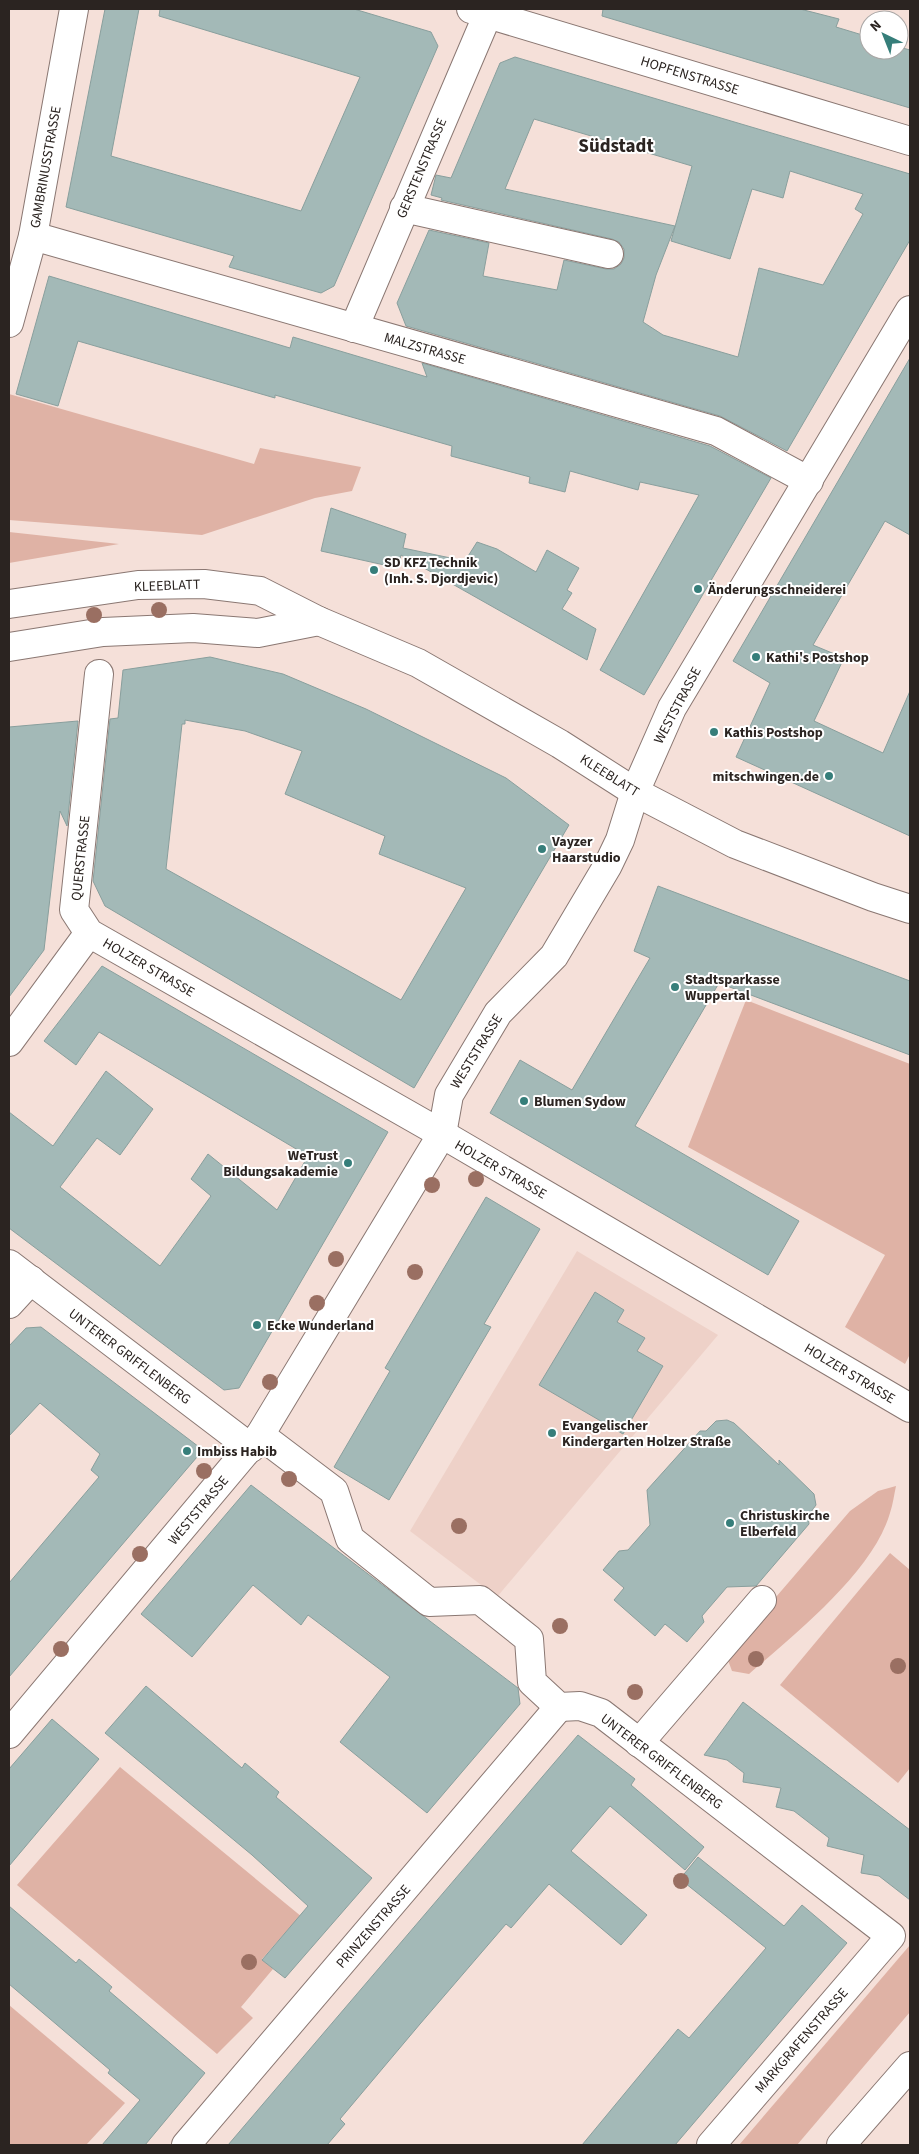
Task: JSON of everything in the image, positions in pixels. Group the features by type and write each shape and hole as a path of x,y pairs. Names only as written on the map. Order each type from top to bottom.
{"street":[{"name":"GAMBRINUSSTRASSE","path":"9,323 16,275 33,236 74,9"},
{"name":"HOPFENSTRASSE","path":"483,10 910,141"},
{"name":"GERSTENSTRASSE","path":"354,328 483,10"},
{"path":"404,208 609,254"},
{"name":"MALZSTRASSE","path":"33,236 716,432 809,481"},
{"name":"WESTSTRASSE","path":"9,1734 255,1442 442,1134 449,1095 498,1013 554,956 608,865 620,840 635,792 672,708 909,314"},
{"name":"KLEEBLATT","path":"9,604 138,585 204,584 260,591 319,621 418,663 560,744 635,792 735,844 873,897 910,909"},
{"path":"9,647 102,632 193,628 258,633 319,621"},
{"name":"QUERSTRASSE","path":"89,932 74,910 99,674"},
{"path":"9,1042 89,932"},
{"name":"HOLZER STRASSE","path":"89,932 442,1134 910,1408"},
{"name":"UNTERER GRIFFLENBERG","path":"9,1264 255,1442 334,1491 350,1539 429,1602 480,1600 529,1639 532,1682 559,1707 580,1706 601,1713 891,1936"},
{"path":"9,1304 31,1280"},
{"path":"639,1743 762,1600"},
{"name":"PRINZENSTRASSE","path":"186,2145 559,1707"},
{"name":"MARKGRAFENSTRASSE","path":"711,2145 891,1936"},
{"path":"841,2145 910,2066"}],"shaded area":[{"path":"9,394 254,464 260,448 361,467 352,491 315,498 202,535 9,520"},
{"path":"9,532 119,544 9,563"},
{"path":"746,1000 910,1064 910,1354 905,1364 845,1327 885,1255 688,1147"},
{"name":"Evangelischer Kindergarten Holzer Straße","path":"577,1251 718,1335 497,1597 410,1531"},
{"path":"896,1486 891,1510 881,1535 850,1579 809,1621 749,1674 732,1671 726,1655 850,1511 878,1491"},
{"path":"890,1553 910,1570 910,1768 898,1783 780,1685"},
{"path":"120,1767 302,1917 292,1925 262,1959 273,1969 241,2007 253,2018 217,2054 17,1885"},
{"path":"910,1945 910,2012 797,2145 739,2145"},
{"path":"9,2005 125,2103 86,2145 9,2145"}],"building":[{"path":"105,9 139,9 111,156 301,211 360,77 159,16 160,9 354,9 431,32 438,46 334,286 321,293 229,267 234,256 66,207"},
{"path":"603,9 800,9 839,19 836,27 859,34 859,60 909,60 910,50 910,108 602,16"},
{"path":"515,57 910,174 910,240 787,451 720,416 406,326 397,303 429,230 489,243 483,276 557,290 564,260 614,269 621,264 624,258 624,249 619,242 612,239 441,200 442,198 431,195 436,175 451,178 500,63","holes":["534,119 692,166 671,241 730,259 752,189 783,198 790,171 863,194 855,209 863,214 823,285 759,268 738,357 663,335 643,322 656,275 675,226 505,189"]},
{"path":"49,276 290,348 293,337 427,377 422,363 710,446 771,478 644,695 600,670 699,495 640,482 638,490 570,471 565,492 529,483 530,477 451,456 452,446 275,395 275,398 78,341 58,406 16,394"},
{"path":"910,358 910,535 885,521 813,645 844,658 814,721 883,753 910,691 910,836 736,757 770,683 733,661"},
{"path":"331,508 406,534 403,548 465,561 477,542 497,549 536,572 547,550 579,568 567,590 572,593 562,609 596,629 587,660 401,555 398,568 321,551"},
{"path":"210,657 283,674 366,709 506,778 569,825 414,1088 105,906 93,881 110,719 118,718 123,670","holes":["185,720 245,731 302,751 285,794 385,836 379,854 466,888 401,1000 166,869 182,724 185,724"]},
{"path":"78,721 67,826 60,811 44,950 9,997 9,727"},
{"path":"658,886 910,981 910,1055 719,983 635,1126 799,1221 768,1275 490,1113 520,1060 572,1090 650,958 634,951"},
{"path":"102,966 388,1132 239,1388 224,1390 9,1228 9,1112 53,1146 106,1071 153,1109 120,1155 97,1138 60,1187 160,1266 211,1196 191,1179 208,1154 277,1210 308,1156 99,1032 76,1065 44,1041"},
{"path":"486,1197 540,1229 484,1324 491,1327 389,1500 334,1467 390,1371 385,1368"},
{"path":"595,1292 624,1310 617,1322 645,1338 637,1351 663,1366 623,1434 539,1385"},
{"path":"41,1327 203,1450 9,1677 9,1583 99,1477 91,1470 100,1454 40,1403 9,1436 9,1346 26,1328"},
{"name":"Christuskirche Elberfeld","path":"727,1420 734,1423 779,1465 779,1460 814,1494 816,1505 808,1516 809,1524 756,1586 727,1587 702,1616 704,1622 687,1642 665,1624 655,1636 614,1600 624,1588 603,1570 619,1551 628,1550 650,1525 647,1490 700,1431 706,1431 716,1421"},
{"path":"251,1485 518,1688 520,1704 427,1813 340,1742 390,1677 308,1615 301,1625 253,1585 192,1657 141,1614"},
{"path":"146,1686 242,1768 245,1763 279,1792 276,1797 372,1878 285,1978 262,1960 308,1906 252,1855 105,1733"},
{"path":"743,1702 910,1830 910,1900 879,1876 861,1873 864,1855 827,1846 829,1838 794,1811 776,1807 781,1788 743,1782 744,1773 727,1760 704,1755"},
{"path":"52,1719 99,1759 9,1866 9,1769"},
{"path":"578,1735 635,1779 631,1785 704,1847 685,1870 610,1806 571,1851 647,1915 621,1945 549,1884 511,1928 506,1924 420,2024 340,2119 345,2124 327,2145 228,2145"},
{"path":"698,1857 784,1926 802,1905 847,1943 675,2145 582,2145 678,2029 689,2038 766,1948 680,1879"},
{"path":"9,1906 76,1963 79,1959 112,1987 109,1991 205,2073 145,2145 102,2145 140,2100 108,2073 110,2070 9,1984"}],"place":[{"name":"SD KFZ Technik (Inh. S. Djordjevic)","path":"374,570"},
{"name":"Änderungsschneiderei","path":"698,589"},
{"name":"Kathi's Postshop","path":"756,657"},
{"name":"Kathis Postshop","path":"714,732"},
{"name":"mitschwingen.de","path":"829,776"},
{"name":"Vayzer Haarstudio","path":"542,849"},
{"name":"Stadtsparkasse Wuppertal","path":"675,987"},
{"name":"Blumen Sydow","path":"524,1101"},
{"name":"WeTrust Bildungsakademie","path":"348,1163"},
{"name":"Ecke Wunderland","path":"257,1325"},
{"name":"Evangelischer Kindergarten Holzer Straße","path":"552,1433"},
{"name":"Imbiss Habib","path":"187,1451"},
{"name":"Christuskirche Elberfeld","path":"730,1523"}],"district":[{"name":"Südstadt","path":"616,145"}]}
